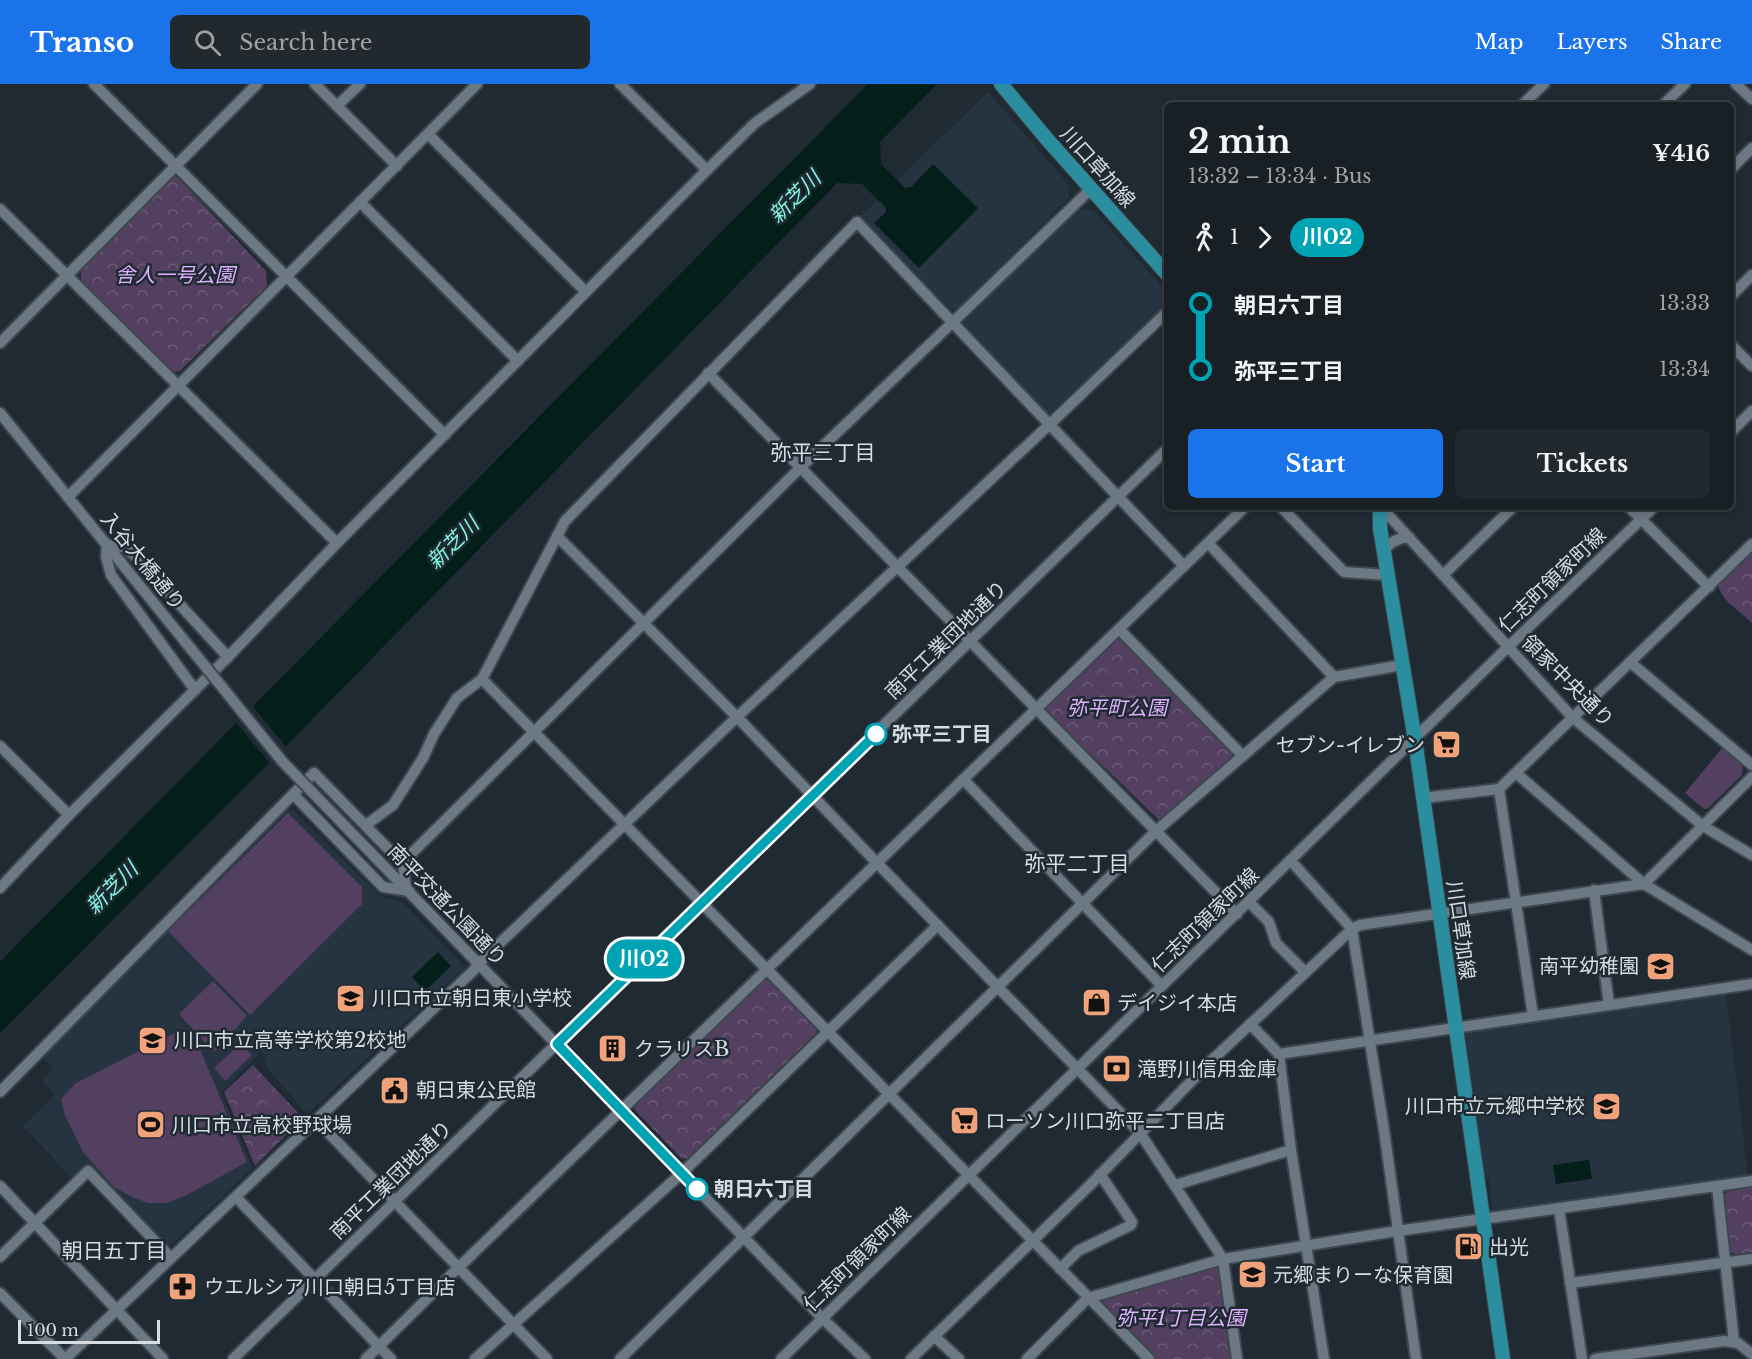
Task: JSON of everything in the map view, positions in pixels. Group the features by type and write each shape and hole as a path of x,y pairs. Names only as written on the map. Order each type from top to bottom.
{"main road":[{"name":"川口草加線","path":"1001,84 1164,271"},
{"name":"川口草加線","path":"1380,510 1383,551 1415,740 1503,1359"}],"street":[{"path":"94,84 445,435"},
{"path":"0,344 257,84"},
{"path":"315,84 397,166"},
{"path":"337,106 360,84"},
{"path":"68,497 477,84"},
{"path":"620,84 707,170"},
{"path":"0,888 69,815 228,657 337,543 707,170 755,123 810,84"},
{"path":"1525,102 1544,84"},
{"path":"1666,102 1685,84"},
{"path":"1736,84 1752,99"},
{"path":"428,134 586,292"},
{"path":"1734,166 1752,148"},
{"path":"402,863 801,467 1091,189"},
{"path":"360,202 518,361"},
{"path":"0,209 337,543"},
{"path":"366,825 393,805 457,698 482,679 564,521 857,222 1184,566"},
{"path":"1734,293 1752,275"},
{"path":"0,1293 65,1359 737,717 1164,315"},
{"path":"1734,348 1752,366"},
{"path":"708,373 1237,914"},
{"path":"1734,429 1752,411"},
{"name":"入谷大橋通り","path":"0,413 258,732"},
{"name":"南平工業団地通り","path":"233,1359 1164,453"},
{"path":"366,1359 1242,510"},
{"path":"1284,510 1344,572 1387,575"},
{"name":"領家中央通り","path":"1383,510 1572,717 1703,826 1752,855"},
{"path":"1443,575 1511,510"},
{"path":"1632,510 1708,587"},
{"name":"仁志町領家町線","path":"781,1359 1651,510"},
{"path":"557,536 737,717 1140,1133 1222,1259 1237,1359"},
{"path":"1383,551 1398,539 1409,537"},
{"path":"1208,543 1334,677"},
{"path":"1423,798 1499,789 1752,544"},
{"path":"195,690 111,575 106,557 107,545 124,547 135,556 228,657"},
{"path":"1119,629 1243,756"},
{"path":"1630,662 1752,765"},
{"path":"620,1359 1156,831 1334,677 1402,665"},
{"path":"482,679 1145,1358"},
{"name":"南平交通公園通り","path":"258,732 299,780 822,1318 865,1359"},
{"path":"0,746 69,815"},
{"path":"0,1092 314,773 402,863 408,891"},
{"path":"1516,773 1644,884 1752,950"},
{"path":"911,1359 1100,1174 1212,1060 1352,928 1516,901 1644,884 1752,777"},
{"path":"963,779 1162,986"},
{"path":"1499,789 1533,1016"},
{"path":"293,794 383,887 408,891"},
{"path":"1291,861 1352,928 1416,1359"},
{"path":"1594,890 1609,1005"},
{"path":"1249,902 1269,922 1276,943 1305,972"},
{"path":"475,1359 682,1173 938,925"},
{"path":"1279,1054 1752,984"},
{"path":"1250,1024 1279,1054 1291,1150 1324,1359"},
{"path":"316,1120 547,1359"},
{"path":"1175,1185 1291,1150"},
{"path":"0,1257 88,1171 171,1258"},
{"path":"1060,1269 1078,1251 1131,1225 1132,1222 1100,1174"},
{"path":"1027,1359 1088,1298 1222,1259 1397,1231 1752,1181"},
{"path":"0,1186 163,1359"},
{"path":"1717,1186 1734,1342"},
{"path":"236,1197 391,1359"},
{"path":"1560,1209 1582,1359"},
{"path":"1570,1283 1752,1259"},
{"path":"934,1336 959,1359"},
{"path":"1595,1359 1724,1341 1734,1342 1752,1354"},
{"path":"74,1350 82,1359"}],"shaded area":[{"path":"988,92 1068,184 1069,198 956,310 950,309 860,217"},
{"path":"1077,210 1093,210 1164,289 1164,306 1051,413 1047,413 965,326 965,320"},
{"name":"川口市立高等学校第2校地","path":"293,810 380,896 402,902 463,965 463,969 307,1114 264,1064 266,1057 251,1041 260,1053 221,1092 253,1168 169,1247 164,1246 87,1164 72,1178 23,1126 55,1095 42,1081 53,1069 41,1056 284,811"},
{"name":"川口市立元郷中学校","path":"1726,995 1748,1177 1493,1213 1489,1179 1483,1176 1464,1036 1468,1030"}],"green space":[{"name":"舎人一号公園","path":"174,176 266,271 267,286 180,371 173,372 81,280 81,270"},
{"path":"1752,550 1752,623 1726,600 1718,584"},
{"name":"弥平町公園","path":"1118,636 1233,752 1232,761 1160,821 1043,708"},
{"path":"1723,747 1743,764 1742,775 1707,809 1704,809 1685,793"},
{"path":"288,813 362,887 362,904 250,1015 168,931"},
{"path":"762,980 771,980 817,1029 816,1033 688,1158 682,1159 634,1109 635,1102"},
{"path":"213,981 247,1016 214,1052 179,1014"},
{"name":"川口市立高校野球場","path":"182,1031 197,1042 247,1162 187,1195 167,1203 148,1203 114,1187 83,1152 65,1115 61,1099 76,1083"},
{"path":"240,1044 252,1055 225,1081 214,1068"},
{"path":"253,1065 303,1118 255,1166 224,1092"},
{"path":"1752,1186 1752,1252 1735,1254 1731,1252 1723,1196 1728,1191"},
{"name":"弥平1丁目公園","path":"1213,1265 1219,1269 1231,1359 1155,1359 1102,1305 1103,1300"}],"water":[{"name":"新芝川","path":"868,84 937,84 880,142 881,164 905,188 911,187 933,164 978,208 919,268 874,223 886,212 886,208 862,184 837,183 288,744 0,1033 0,962"},
{"path":"438,952 451,966 425,991 412,977"},
{"path":"1589,1160 1592,1179 1556,1184 1553,1165"}],"pier":[{"path":"250,703 288,749 271,765 234,720"}],"bus line":[{"name":"川02","path":"697,1189 557,1044 876,734"}],"place":[{"name":"弥平三丁目","path":"876,734"},
{"name":"セブン-イレブン","path":"1446,745"},
{"name":"南平幼稚園","path":"1660,966"},
{"name":"川口市立朝日東小学校","path":"351,998"},
{"name":"デイジイ本店","path":"1096,1003"},
{"name":"川口市立高等学校第2校地","path":"153,1040"},
{"name":"クラリスB","path":"613,1049"},
{"name":"滝野川信用金庫","path":"1116,1069"},
{"name":"朝日東公民館","path":"395,1090"},
{"name":"川口市立元郷中学校","path":"1606,1106"},
{"name":"ローソン川口弥平二丁目店","path":"964,1121"},
{"name":"川口市立高校野球場","path":"151,1125"},
{"name":"朝日六丁目","path":"697,1189"},
{"name":"出光","path":"1468,1247"},
{"name":"元郷まりーな保育園","path":"1252,1275"},
{"name":"ウエルシア川口朝日5丁目店","path":"183,1287"}],"district":[{"name":"弥平三丁目","path":"823,453"},
{"name":"弥平二丁目","path":"1077,864"},
{"name":"朝日五丁目","path":"114,1251"}]}
